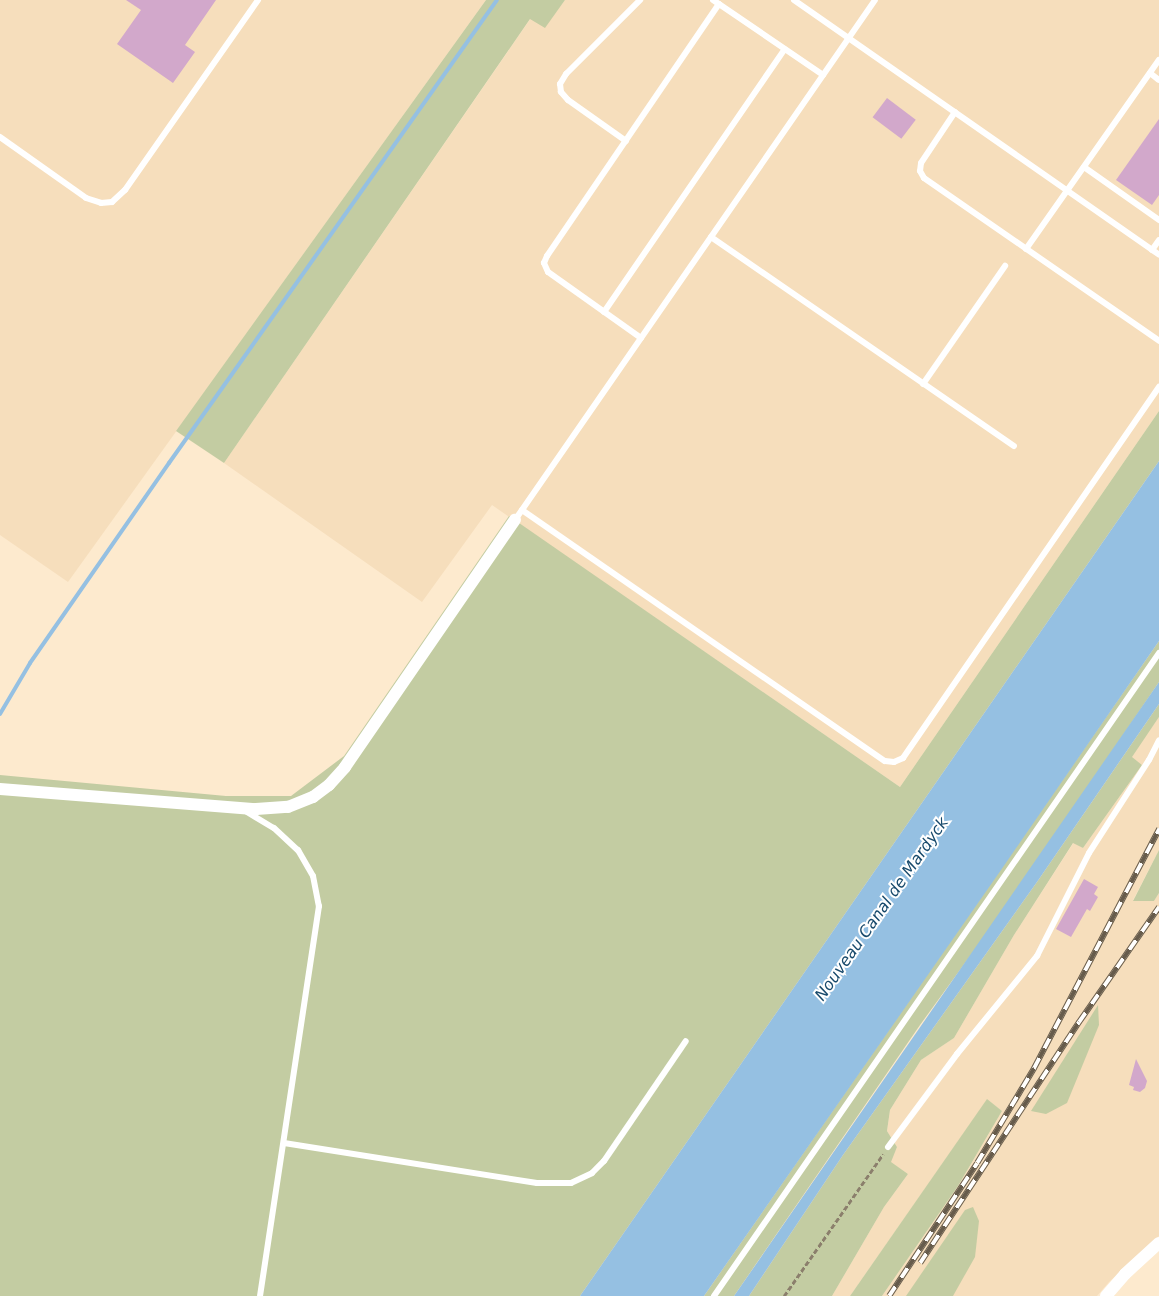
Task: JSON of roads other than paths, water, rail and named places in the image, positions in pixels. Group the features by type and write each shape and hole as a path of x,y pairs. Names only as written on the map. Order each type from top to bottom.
{"street":[{"path":"0,789 242,809 276,809 296,805 313,797 336,778 518,515"},
{"path":"1106,1296 1125,1274 1159,1243"}],"lane":[{"path":"0,138 86,198 101,203 112,202 125,190 258,0"},
{"path":"626,140 568,100 561,92 560,84 566,74 640,0"},
{"path":"713,0 823,75"},
{"path":"794,0 1159,254"},
{"path":"874,0 518,515 885,761 894,762 902,758 1159,387"},
{"path":"641,338 548,272 544,264 547,256 719,4"},
{"path":"604,312 785,49"},
{"path":"1026,249 1159,60"},
{"path":"1150,73 1159,80"},
{"path":"955,112 920,166 922,174 929,182 1159,341"},
{"path":"1084,167 1159,220"},
{"path":"711,237 1014,446"},
{"path":"1152,250 1159,240"},
{"path":"923,384 1005,266"},
{"path":"714,1296 1159,653"},
{"path":"888,1147 957,1054 1037,956 1089,853 1149,760 1159,740"},
{"path":"242,809 270,825 291,842 309,867 318,896 317,929 260,1296"},
{"path":"284,1143 537,1183 571,1183 592,1173 604,1161 686,1041"}],"water":[{"name":"Nouveau Canal de Mardyck","path":"1159,461 1159,641 1001,870 704,1296 580,1296"},
{"path":"1159,682 1159,704 1037,882 843,1155 749,1296 734,1296"}],"waterway":[{"path":"0,714 30,663 169,463 497,0"}],"railway":[{"path":"889,1296 977,1163 1034,1068 1159,829"},
{"path":"920,1263 1079,1022 1159,907"}]}
